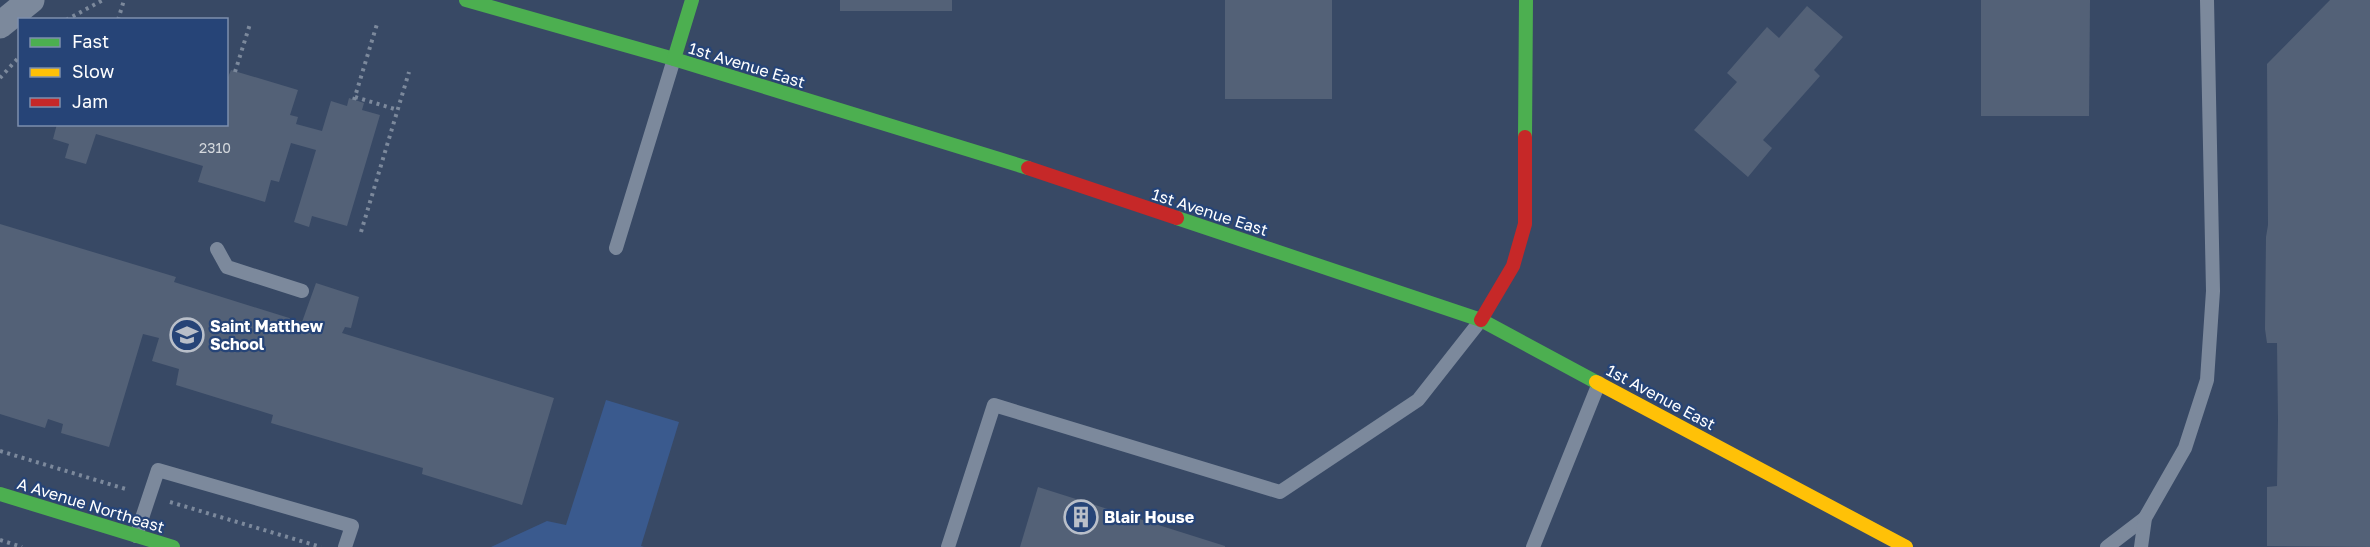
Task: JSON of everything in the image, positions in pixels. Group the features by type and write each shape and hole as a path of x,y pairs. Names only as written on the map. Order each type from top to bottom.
{"main road":[{"name":"1st Avenue East","path":"466,0 674,59 1025,167 1481,320 1906,547"},
{"path":"674,59 692,0"},
{"path":"1481,320 1513,266 1525,224 1526,0"},
{"name":"A Avenue Northeast","path":"0,494 173,547"}],"street":[{"path":"0,25 31,0"}],"lane":[{"path":"2141,547 2145,518 2185,448 2207,380 2213,291 2207,0"},
{"path":"616,248 674,59"},
{"path":"218,249 227,267 302,291"},
{"path":"948,547 994,405 1280,492 1418,400 1481,320"},
{"path":"1533,547 1599,383"},
{"path":"136,536 158,470 352,526 345,547"},
{"path":"2107,547 2145,518"}],"path":[{"path":"70,18 103,0"},
{"path":"119,18 124,0"},
{"path":"235,72 250,24"},
{"path":"377,24 355,98 398,110"},
{"path":"0,78 18,58"},
{"path":"361,232 409,72"},
{"path":"0,540 22,547"}],"shaded area":[{"path":"606,400 679,422 641,546 644,547 491,547 547,521 566,525"}],"building":[{"path":"840,0 952,0 952,11 840,11"},
{"path":"1225,0 1332,0 1332,99 1225,99"},
{"path":"1981,0 2090,0 2089,116 1981,116"},
{"path":"2330,0 2370,0 2370,547 2267,546 2267,487 2277,486 2278,420 2277,343 2267,343 2265,329 2268,225 2267,64"},
{"path":"1807,6 1843,37 1814,70 1820,76 1763,140 1772,148 1748,177 1694,130 1737,82 1727,73 1767,27 1779,38"},
{"path":"231,70 298,90 290,115 298,117 296,124 322,131 331,101 347,106 349,98 364,103 362,110 380,115 347,226 312,216 309,227 294,222 316,150 291,143 279,182 271,180 265,202 198,182 203,166 96,134 86,164 65,158 69,144 53,139 56,126 228,126 228,77"},
{"path":"0,224 176,277 174,282 302,322 316,283 359,297 351,328 345,327 342,333 554,398 522,505 422,474 423,468 271,423 273,415 176,385 179,369 152,361 159,338 143,334 109,447 61,433 63,424 48,419 45,428 0,414"},
{"name":"Blair House","path":"1038,487 1225,546 1225,547 1020,547"}],"traffic: fast":[{"path":"466,0 674,59 1028,168"},
{"path":"674,59 692,0"},
{"path":"1525,137 1526,0"},
{"path":"1177,218 1481,320 1596,382"},
{"path":"0,494 173,547"}],"traffic: slow":[{"path":"1596,382 1906,547"}],"traffic: jam":[{"path":"1481,320 1513,266 1525,224 1525,137"},
{"path":"1028,168 1177,218"}],"place":[{"name":"Saint Matthew School","path":"187,335"},
{"name":"Blair House","path":"1081,517"}]}
